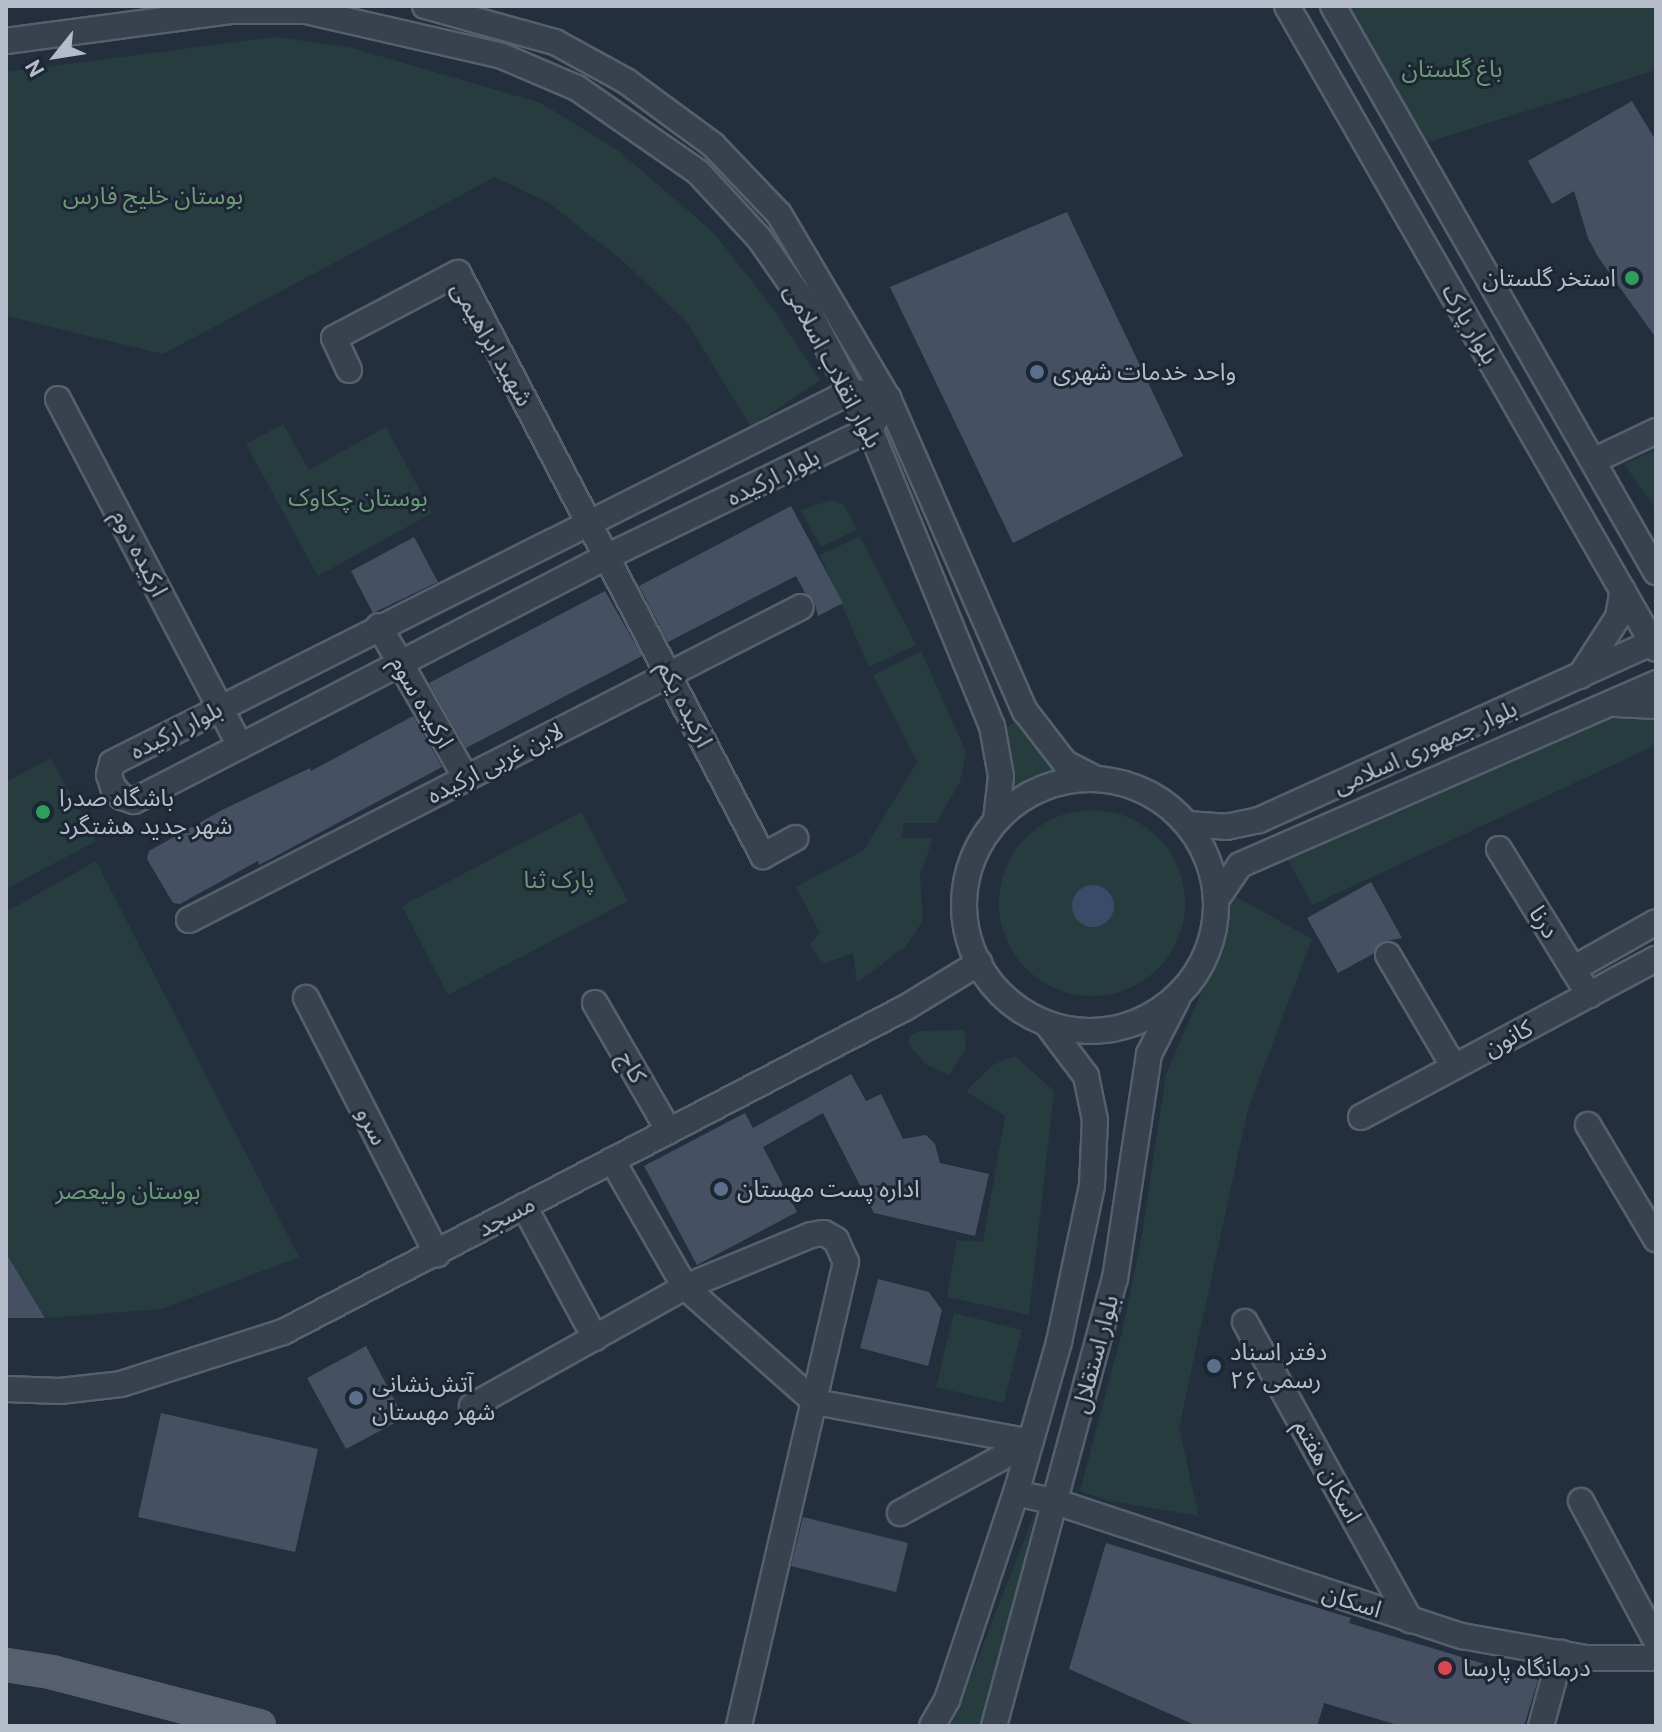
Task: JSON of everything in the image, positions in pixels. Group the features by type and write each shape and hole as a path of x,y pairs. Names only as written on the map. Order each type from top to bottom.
{"main road":[{"path":"6,1665 51,1672 259,1726"}],"street":[{"name":"بلوار انقلاب اسلامی","path":"425,6 555,42 626,81 713,145 779,214 888,398 1025,711 1065,763 1096,779"},
{"name":"بلوار پارک","path":"1287,6 1655,644"},
{"name":"بلوار پارک","path":"1333,6 1595,460 1656,572"},
{"name":"بلوار انقلاب اسلامی","path":"6,41 232,11 307,8 502,56 577,88 698,172 759,238 805,304 870,429 992,726 1001,776 996,820"},
{"name":"شهید ابراهیمی","path":"349,370 334,338 458,273 589,521"},
{"path":"852,391 888,398 870,429"},
{"name":"بلوار ارکیده","path":"852,391 379,626 112,763 109,775 113,787 122,797 134,801 608,556 870,429"},
{"name":"ارکیده دوم","path":"58,399 240,746"},
{"path":"1595,460 1656,431"},
{"name":"ارکیده یکم","path":"589,521 763,856 795,838"},
{"path":"1579,678 1618,617 1623,590"},
{"name":"لاین غربی ارکیده","path":"189,920 801,607"},
{"name":"ارکیده سوم","path":"379,626 466,778"},
{"name":"بلوار جمهوری اسلامی","path":"1187,824 1226,827 1259,820 1655,644"},
{"name":"بلوار جمهوری اسلامی","path":"1216,900 1240,865 1656,683"},
{"path":"1605,705 1643,703 1656,706"},
{"path":"1096,779 1122,782 1146,792 1168,806 1187,824 1208,860 1216,900 1208,950 1196,973 1180,993 1158,1011 1117,1027 1074,1030 1046,1023 1019,1008 996,988 979,963 968,934 964,904 968,874 979,845 996,820 1017,801 1041,788 1068,780 1096,779"},
{"name":"درنا","path":"1499,849 1589,995"},
{"path":"1573,969 1656,922"},
{"path":"1388,955 1454,1067"},
{"name":"کانون","path":"1361,1117 1656,959"},
{"name":"مسجد","path":"6,1389 60,1391 136,1380 283,1332 905,1008 979,963"},
{"name":"بلوار استقلال","path":"994,1720 1115,1279 1149,1054 1180,993"},
{"name":"سرو","path":"306,998 437,1254"},
{"name":"کاج","path":"595,1003 669,1131"},
{"name":"بلوار استقلال","path":"932,1726 947,1700 1016,1493 1059,1342 1089,1199 1095,1120 1086,1076 1046,1023"},
{"path":"1588,1125 1656,1239"},
{"path":"612,1160 685,1287 815,1402 1030,1442"},
{"path":"524,1206 595,1338"},
{"path":"472,1406 685,1287 811,1235 824,1233 836,1240 846,1262 739,1726"},
{"name":"اسکان هفتم","path":"1245,1322 1410,1620"},
{"path":"900,1513 1030,1442"},
{"name":"اسکان","path":"1016,1493 1056,1502 1462,1636 1586,1658 1656,1658"},
{"path":"1581,1501 1656,1641"},
{"path":"1541,1726 1561,1653"}],"green space":[{"name":"باغ گلستان","path":"1358,6 1656,6 1656,70 1422,144 1344,11"},
{"name":"بوستان خلیج فارس","path":"275,37 349,47 541,103 620,152 714,233 774,310 820,380 751,427 686,321 624,262 549,203 495,177 163,354 6,316 6,72"},
{"name":"بوستان چکاوک","path":"283,424 309,470 386,427 432,513 318,576 246,444"},
{"path":"1656,449 1656,509 1624,464"},
{"path":"832,500 844,505 857,530 821,547 800,510"},
{"path":"860,536 916,645 869,667 820,555"},
{"path":"921,651 966,752 960,782 936,823 904,823 902,838 933,838 920,875 923,921 905,947 857,983 853,953 822,964 810,944 820,933 796,887 864,850 917,762 873,675"},
{"path":"1613,713 1656,715 1656,745 1312,905 1285,854"},
{"path":"1017,722 1054,771 1014,791 1011,752 1004,728"},
{"name":"باشگاه صدرا شهر جدید هشتگرد","path":"51,758 96,841 6,889 6,782"},
{"path":"1092,810 1127,817 1157,838 1178,868 1185,903 1178,938 1157,968 1127,989 1092,996 1057,989 1027,968 1006,938 999,903 1006,868 1027,838 1057,817"},
{"name":"پارک ثنا","path":"581,812 628,901 448,995 402,906"},
{"name":"بوستان ولیعصر","path":"96,861 299,1257 162,1309 45,1318 6,1253 6,912"},
{"path":"1233,895 1312,939 1248,1109 1179,1428 1199,1516 1110,1501 1080,1491 1122,1332 1142,1235 1166,1074 1213,966"},
{"path":"965,1030 966,1048 949,1075 925,1064 908,1044 910,1036 920,1031"},
{"path":"1015,1056 1054,1091 1029,1315 947,1297 957,1240 983,1242 1005,1116 966,1091 993,1065"},
{"path":"954,1313 1022,1330 1004,1403 936,1387"},
{"path":"1037,1507 982,1726 949,1726 957,1712"}],"water":[{"path":"1093,885 1108,891 1114,906 1108,921 1093,927 1078,921 1072,906 1078,891"}],"building":[{"path":"1632,101 1656,141 1656,338 1598,257 1588,238 1574,191 1552,204 1528,161"},
{"name":"واحد خدمات شهری","path":"1067,212 1183,456 1013,543 890,287"},
{"path":"791,506 843,603 818,616 814,600 805,593 796,576 668,642 639,586"},
{"path":"414,537 438,582 373,613 351,571"},
{"path":"605,591 642,656 466,748 429,683"},
{"path":"413,716 442,767 259,865 258,861 180,904 173,903 147,859 149,851 222,810 310,768 311,771"},
{"path":"1371,882 1402,938 1381,942 1373,954 1338,973 1307,918"},
{"path":"851,1074 866,1101 881,1094 903,1139 926,1135 935,1144 940,1163 989,1174 975,1236 874,1213 823,1113 763,1147 797,1212 697,1265 644,1166 745,1113 753,1128"},
{"path":"6,1253 45,1318 6,1318"},
{"path":"878,1279 929,1292 942,1310 928,1366 860,1348"},
{"name":"آتش‌نشانی شهر مهستان","path":"366,1346 404,1418 346,1449 307,1378"},
{"path":"161,1413 318,1449 295,1552 138,1517"},
{"path":"803,1517 908,1543 896,1592 791,1566"},
{"path":"1106,1543 1351,1618 1349,1623 1538,1680 1524,1726 1401,1726 1324,1703 1317,1726 1197,1726 1069,1669"}],"place":[{"name":"استخر گلستان","path":"1632,278"},
{"name":"واحد خدمات شهری","path":"1037,372"},
{"name":"باشگاه صدرا شهر جدید هشتگرد","path":"43,812"},
{"name":"اداره پست مهستان","path":"721,1189"},
{"name":"دفتر اسناد رسمی ۲۶","path":"1214,1366"},
{"name":"آتش‌نشانی شهر مهستان","path":"356,1398"},
{"name":"درمانگاه پارسا","path":"1445,1668"}]}
